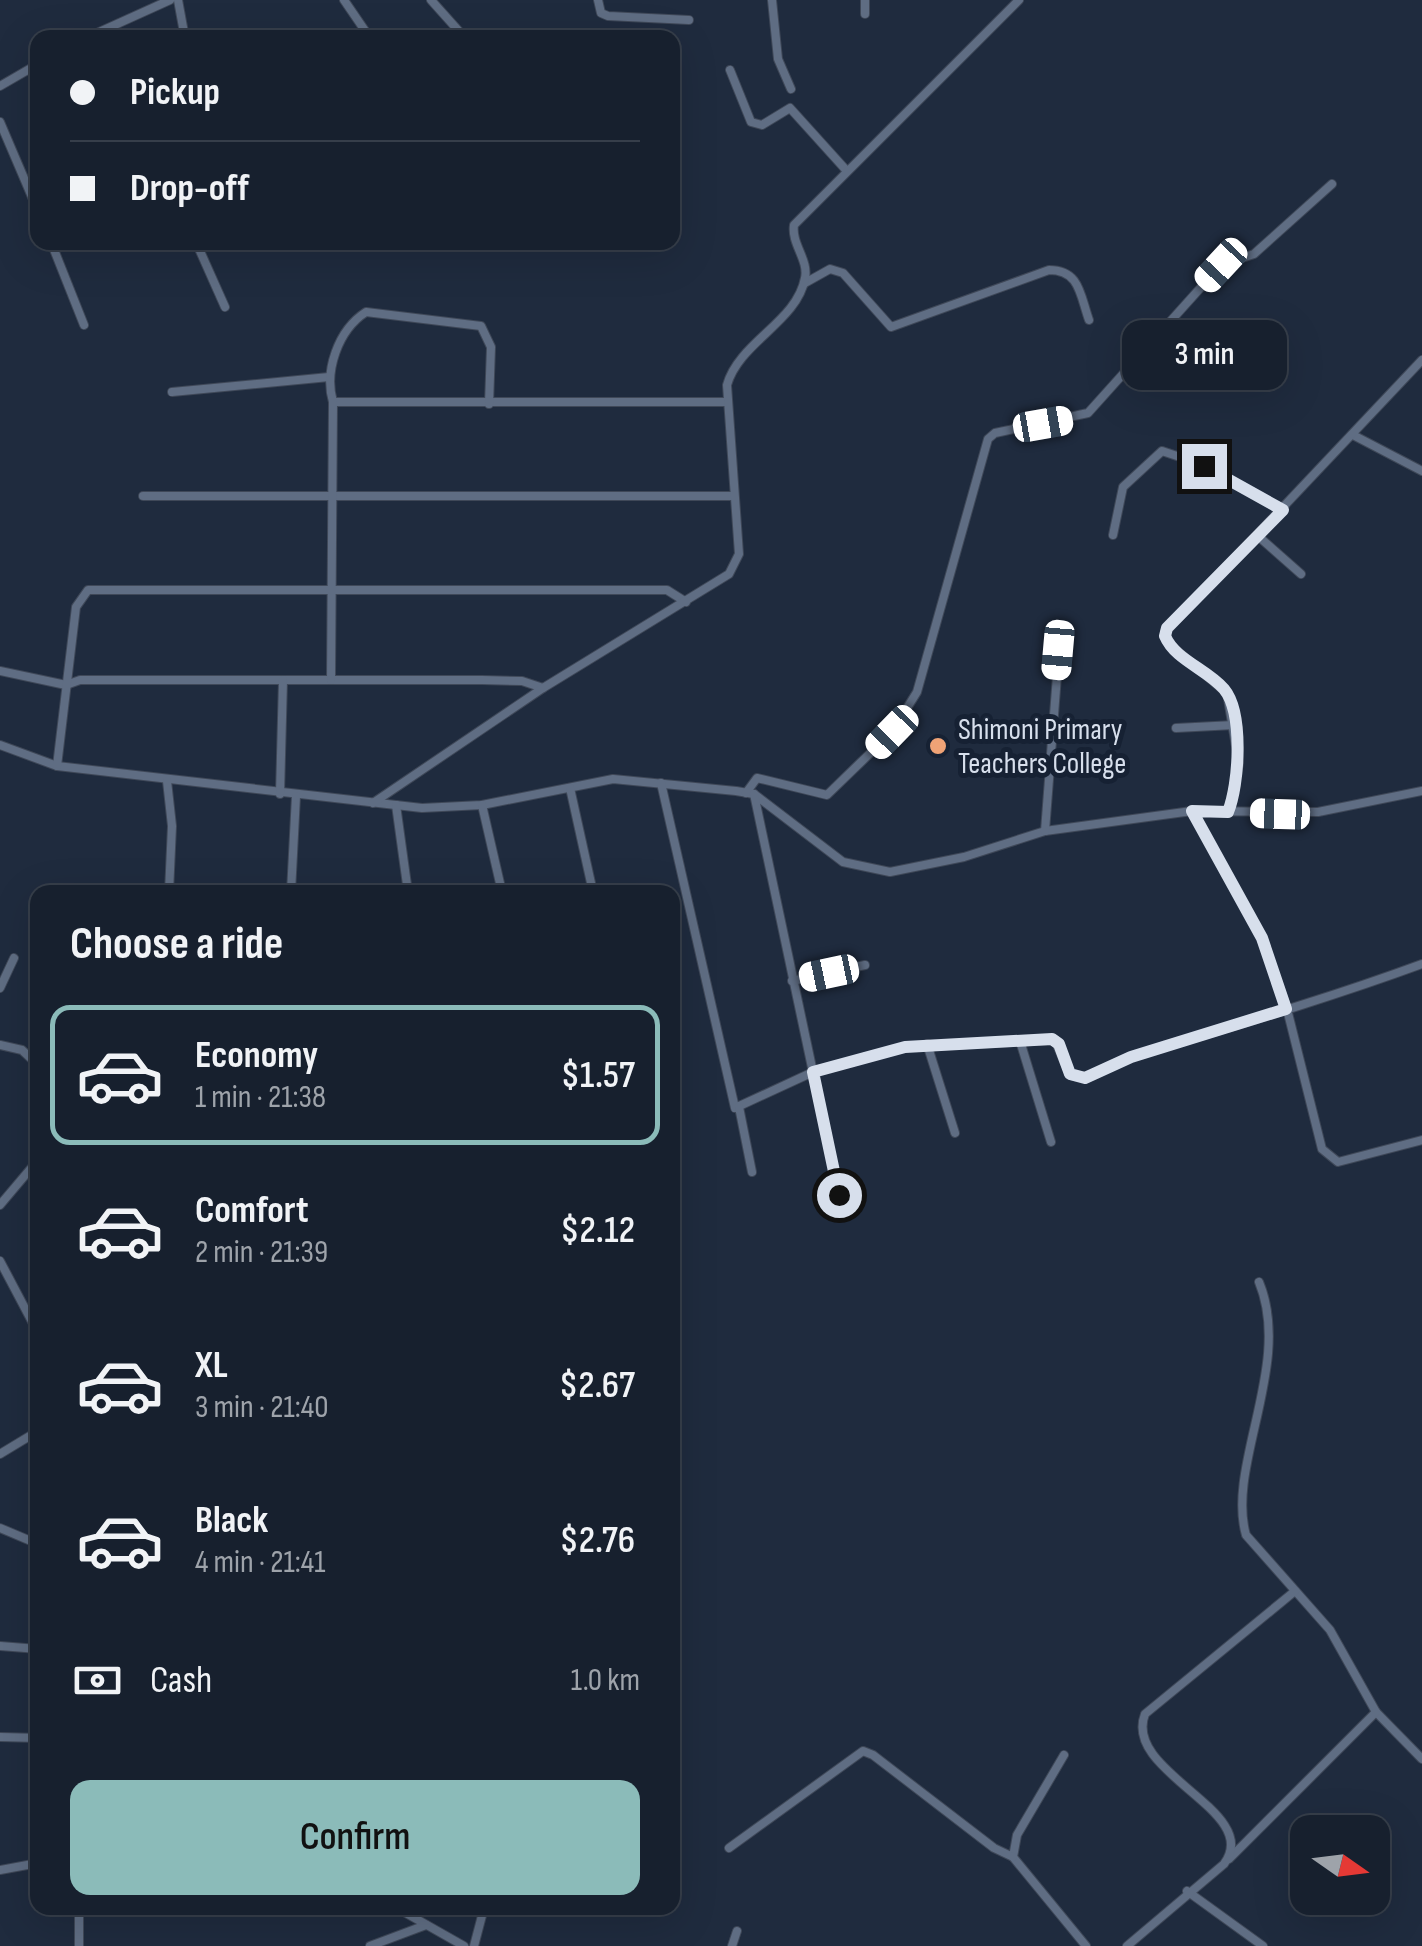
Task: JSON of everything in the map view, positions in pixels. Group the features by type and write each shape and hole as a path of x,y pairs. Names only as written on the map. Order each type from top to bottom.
{"street":[{"path":"116,30 174,0 183,30"},
{"path":"344,0 365,30"},
{"path":"431,0 458,30"},
{"path":"598,0 600,13 608,16 689,20"},
{"path":"772,0 778,59 791,89"},
{"path":"865,0 865,14"},
{"path":"802,285 805,270 794,225 1019,0"},
{"path":"0,86 30,69"},
{"path":"730,70 752,122 762,126 790,108 846,170"},
{"path":"0,122 30,192"},
{"path":"839,1195 750,794 757,778 827,795 904,717 917,692 988,439 995,434 1088,413 1221,265 1254,254 1332,184"},
{"path":"54,250 84,326"},
{"path":"200,250 225,307"},
{"path":"373,802 543,688 720,581 735,565 739,554 725,402 734,364 802,285 830,269 842,273 891,327 1050,270 1064,270 1074,277 1089,320"},
{"path":"330,680 333,402 329,377 340,343 366,312 481,326 490,339 489,404"},
{"path":"1228,812 1238,780 1234,725 1225,690 1168,644 1165,632 1422,360"},
{"path":"1410,373 1422,379"},
{"path":"172,392 329,377"},
{"path":"333,402 725,402"},
{"path":"1353,436 1422,470"},
{"path":"1112,535 1123,487 1162,451 1204,466 1283,510"},
{"path":"143,496 734,496"},
{"path":"1258,536 1301,574"},
{"path":"57,766 78,600 88,590 667,590 686,602"},
{"path":"1045,831 1058,650"},
{"path":"0,671 66,685 80,680 509,681 543,688"},
{"path":"280,794 282,680"},
{"path":"1176,728 1234,725"},
{"path":"0,745 57,766 396,805 482,805 613,779 750,794 843,862 874,871 932,865 1045,831 1192,811 1318,812 1422,791"},
{"path":"167,781 172,826 169,885"},
{"path":"661,782 730,1100 739,1107 752,1172"},
{"path":"570,788 591,885"},
{"path":"291,885 296,796"},
{"path":"396,805 407,885"},
{"path":"482,805 500,885"},
{"path":"1192,811 1262,938 1286,1009 1322,1149 1338,1162 1422,1140"},
{"path":"0,988 14,958"},
{"path":"739,1107 813,1072 927,1044 1055,1040 1070,1074 1085,1078 1131,1057 1422,964"},
{"path":"792,981 865,965"},
{"path":"1020,1041 1051,1142"},
{"path":"927,1044 955,1133"},
{"path":"0,1045 22,1050 30,1058"},
{"path":"0,1205 30,1169"},
{"path":"0,1260 30,1318"},
{"path":"1259,1282 1265,1303 1266,1386 1250,1459 1243,1526 1251,1544 1330,1630 1376,1712 1422,1759"},
{"path":"0,1454 30,1436"},
{"path":"0,1528 30,1541"},
{"path":"1229,1859 1225,1827 1146,1747 1141,1723 1151,1708 1295,1591"},
{"path":"0,1646 30,1648"},
{"path":"1126,1946 1229,1859 1376,1712"},
{"path":"0,1736 30,1738"},
{"path":"729,1848 862,1752 873,1755 994,1848 1013,1857 1086,1946"},
{"path":"1013,1857 1017,1835 1064,1755"},
{"path":"0,1870 30,1864"},
{"path":"1187,1891 1263,1946"},
{"path":"79,1915 80,1946"},
{"path":"409,1915 464,1946"},
{"path":"474,1946 482,1915"},
{"path":"370,1946 426,1925"},
{"path":"732,1946 737,1932"}],"place":[{"name":"Shimoni Primary Teachers College","path":"938,746"}],"route":[{"path":"839,1195 813,1072 905,1047 1052,1039 1059,1044 1070,1074 1085,1078 1131,1057 1286,1009 1262,938 1192,811 1228,812 1235,794 1238,764 1227,693 1168,644 1165,636 1167,628 1283,510 1204,466"}]}
